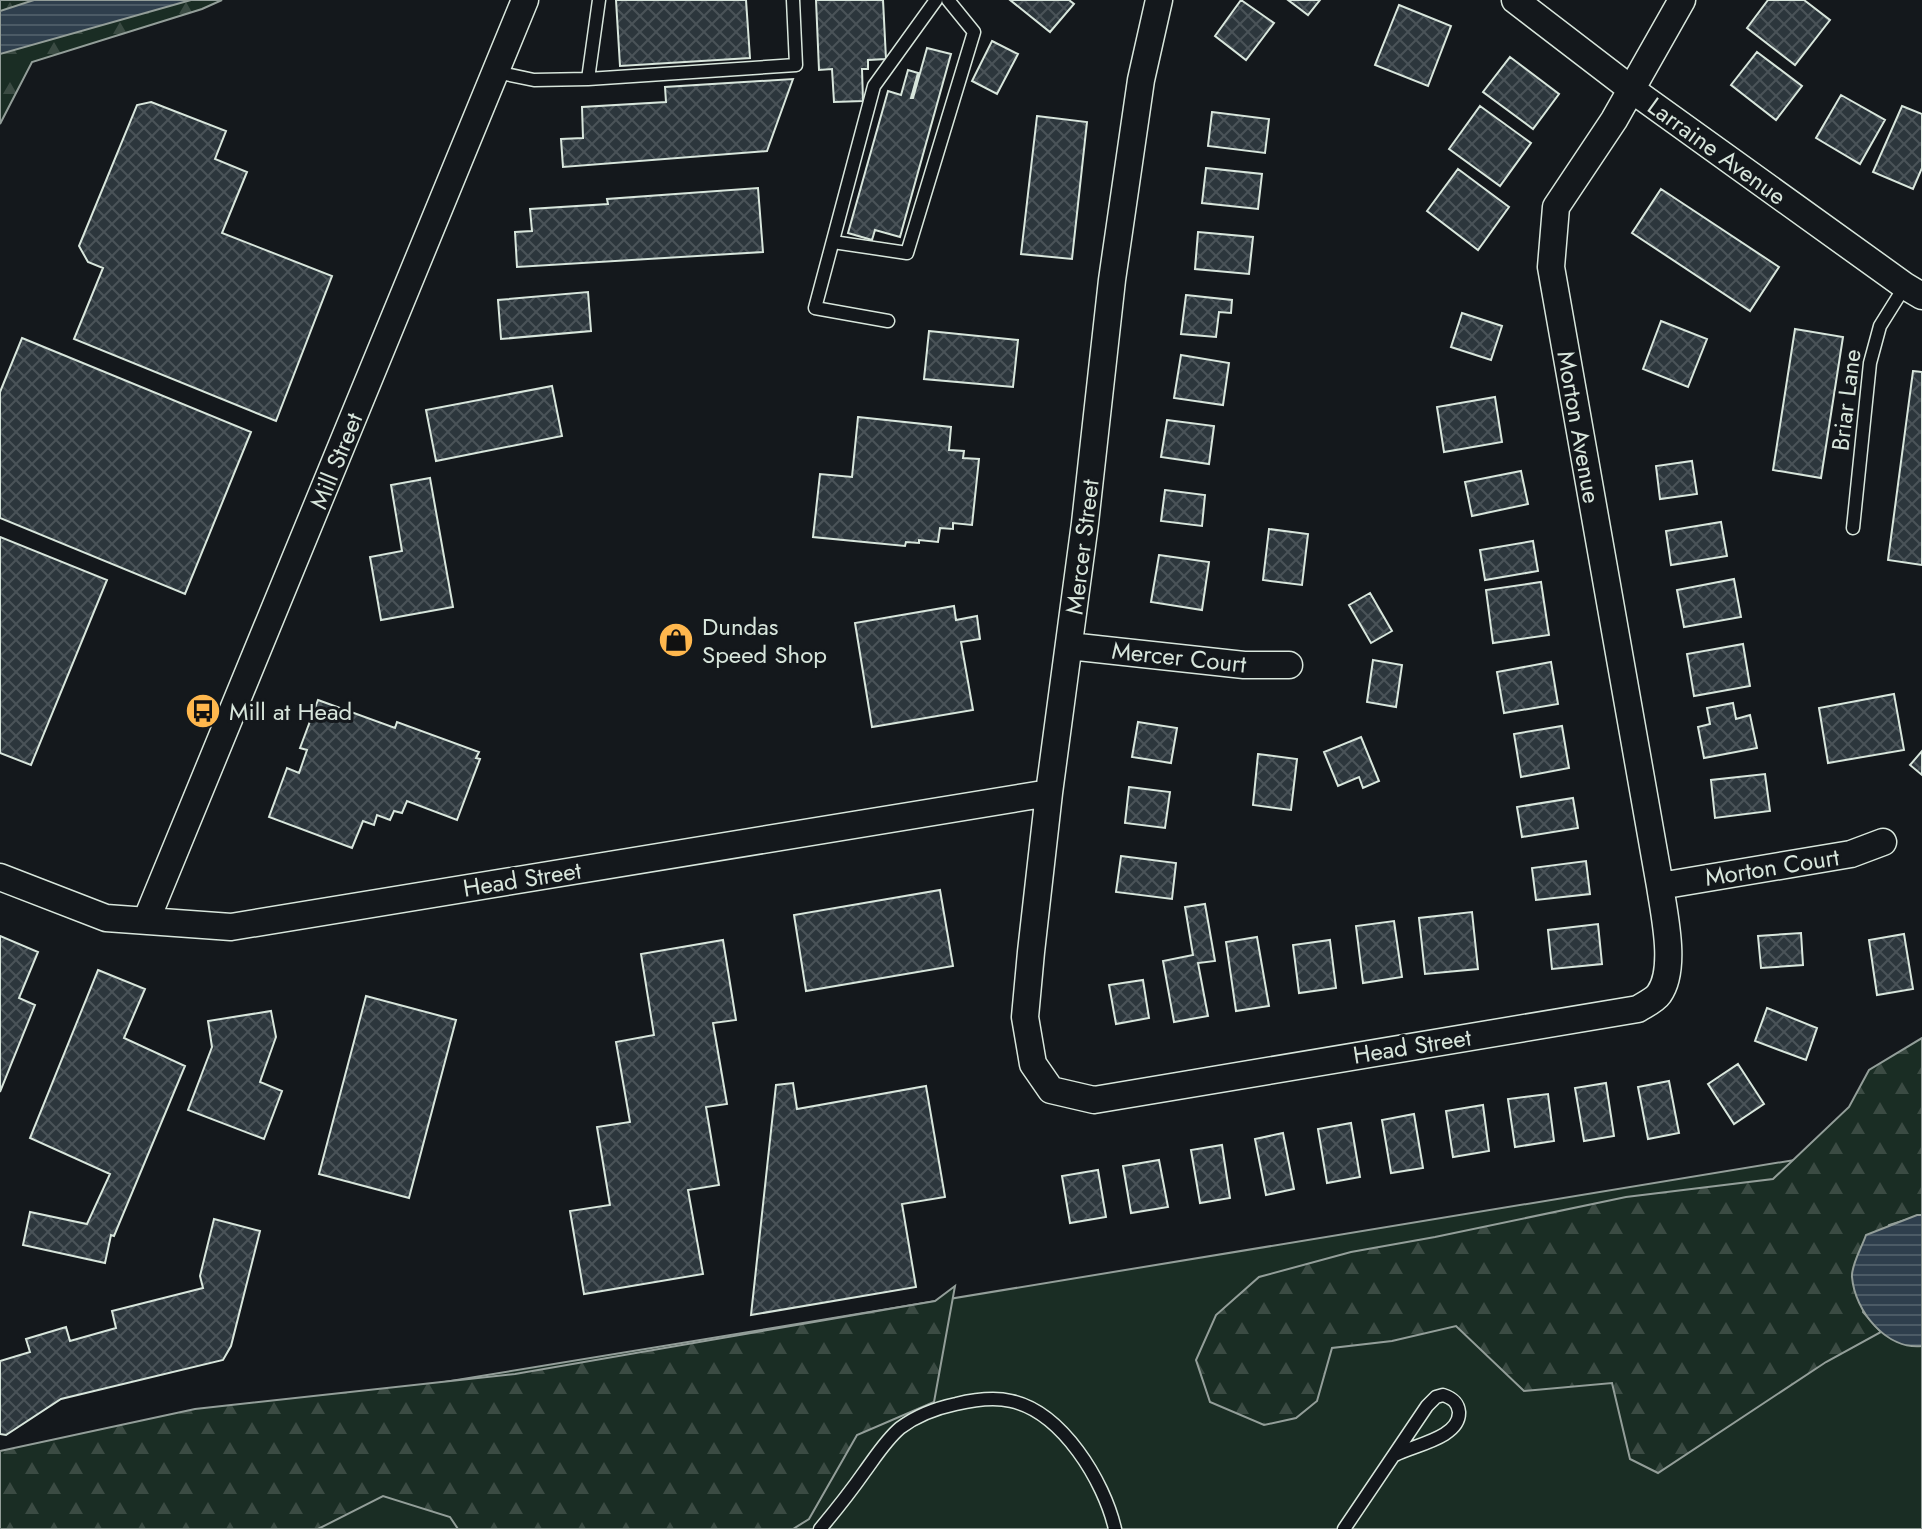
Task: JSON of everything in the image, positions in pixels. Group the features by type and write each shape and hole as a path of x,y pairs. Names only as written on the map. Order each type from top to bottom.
{"street":[{"name":"Mill Street","path":"146,921 525,0"},
{"name":"Mercer Street","path":"1051,1090 1033,1064 1025,1017 1049,793 1112,280 1141,80 1159,0"},
{"name":"Larraine Avenue","path":"1515,0 1631,89 1913,291"},
{"name":"Morton Avenue","path":"1660,886 1551,267 1556,207 1631,89 1682,0"},
{"name":"Mercer Court","path":"1069,646 1244,665 1289,665"},
{"name":"Head Street","path":"0,877 106,918 231,927 1049,793"},
{"name":"Morton Court","path":"1660,886 1851,854 1883,842"},
{"name":"Head Street","path":"1051,1090 1094,1100 1638,1009 1659,994 1667,968 1660,886"}],"lane":[{"path":"588,79 599,0"},
{"path":"496,72 534,80 588,79 796,65 793,0"},
{"path":"888,321 815,308 874,86 936,0"},
{"path":"833,242 907,253 974,32 948,0"},
{"name":"Briar Lane","path":"1853,528 1870,363 1880,326 1913,291"},
{"path":"1344,1529 1427,1406 1443,1395 1455,1401 1459,1409 1457,1424 1449,1432 1395,1455"},
{"path":"820,1529 899,1429 941,1408 987,1400 1010,1401 1031,1408 1059,1430 1075,1447 1098,1486 1115,1529"}],"green space":[{"path":"0,0 222,0 32,62 0,124"},
{"path":"1922,1038 1922,1215 1889,1225 1863,1312 1881,1332 1826,1362 1658,1473 1630,1459 1612,1383 1524,1391 1456,1326 1392,1341 1332,1348 1317,1401 1296,1418 1264,1425 1210,1402 1196,1360 1216,1315 1259,1277 1351,1252 1626,1197 1773,1179 1849,1107 1869,1070"},
{"path":"1922,1139 1922,1529 0,1529 0,1455"},
{"path":"955,1286 934,1402 857,1435 809,1519 793,1529 458,1529 450,1517 383,1496 318,1529 0,1529 0,1451 195,1409 515,1374 935,1301"}],"water":[{"path":"34,0 191,0 0,54 0,11"},
{"path":"1922,1215 1922,1346 1909,1346 1885,1335 1866,1315 1854,1290 1852,1272 1866,1235"}],"building":[{"path":"616,0 746,0 750,58 620,66"},
{"path":"816,0 883,0 886,59 868,60 868,69 862,69 863,101 834,102 832,69 819,70"},
{"path":"1010,0 1069,0 1074,4 1050,32"},
{"path":"1241,0 1274,23 1246,60 1215,36"},
{"path":"1288,0 1320,0 1308,15"},
{"path":"1768,0 1804,0 1830,20 1795,65 1747,28"},
{"path":"1399,5 1451,26 1428,86 1375,65"},
{"path":"992,41 1018,54 997,94 972,81"},
{"path":"927,48 951,54 900,237 875,230 872,240 848,233 888,91 901,95 908,70 918,73 913,98"},
{"path":"1757,52 1802,86 1776,120 1731,85"},
{"path":"1510,57 1559,94 1533,129 1483,92"},
{"path":"793,79 767,151 563,167 561,139 583,138 582,107 666,102 665,87"},
{"path":"1841,95 1885,120 1860,164 1816,138"},
{"path":"151,102 226,131 215,159 247,172 222,233 332,276 276,421 74,339 103,268 88,262 79,246 137,105"},
{"path":"1480,106 1531,143 1500,186 1449,149"},
{"path":"1902,106 1922,114 1922,168 1913,189 1873,172"},
{"path":"1212,112 1269,119 1265,153 1208,146"},
{"path":"1037,116 1087,122 1072,259 1021,254"},
{"path":"1206,168 1262,174 1258,209 1202,203"},
{"path":"1458,169 1509,207 1478,250 1427,211"},
{"path":"758,188 763,252 517,267 515,232 532,231 530,209 608,204 607,199"},
{"path":"1661,189 1779,267 1750,311 1632,233"},
{"path":"1198,232 1253,237 1249,274 1195,269"},
{"path":"588,292 591,331 501,339 498,300"},
{"path":"1186,295 1232,300 1231,313 1219,312 1216,337 1181,334"},
{"path":"1462,313 1502,326 1491,360 1451,347"},
{"path":"1661,321 1707,339 1688,387 1643,369"},
{"path":"1795,329 1843,337 1821,478 1773,470"},
{"path":"929,331 1018,340 1013,387 924,379"},
{"path":"22,338 251,432 185,594 0,518 0,392"},
{"path":"1181,355 1229,363 1223,405 1174,398"},
{"path":"1913,371 1922,372 1922,565 1888,560"},
{"path":"552,386 562,436 436,461 426,410"},
{"path":"1495,397 1502,442 1444,452 1437,407"},
{"path":"858,417 951,427 949,450 964,451 963,458 979,459 972,525 953,523 953,529 940,528 938,542 919,540 919,543 906,542 905,546 813,537 820,474 852,477"},
{"path":"1167,420 1214,426 1209,464 1161,457"},
{"path":"1692,461 1697,494 1660,499 1656,466"},
{"path":"1521,471 1528,504 1472,516 1465,482"},
{"path":"430,478 453,607 381,620 370,557 402,551 391,485"},
{"path":"1165,490 1205,495 1202,526 1161,521"},
{"path":"1721,522 1727,556 1671,565 1666,531"},
{"path":"1269,529 1308,534 1302,585 1263,580"},
{"path":"0,537 107,580 31,765 0,753"},
{"path":"1533,541 1538,571 1485,580 1480,550"},
{"path":"1159,555 1209,562 1202,610 1151,602"},
{"path":"1734,579 1741,617 1684,627 1677,590"},
{"path":"1541,582 1549,635 1493,643 1486,590"},
{"path":"1370,593 1392,631 1371,643 1349,605"},
{"path":"954,606 956,620 977,616 980,639 961,642 973,710 872,727 855,623"},
{"path":"1743,644 1750,686 1694,696 1687,654"},
{"path":"1373,660 1402,665 1396,707 1367,702"},
{"path":"1551,662 1558,704 1504,713 1497,672"},
{"path":"1894,694 1904,750 1828,763 1819,708"},
{"path":"318,700 395,728 397,722 479,752 476,758 480,759 457,820 407,801 402,813 394,811 390,820 377,815 374,825 363,821 352,848 269,817 287,768 299,773 307,750 300,748"},
{"path":"1733,703 1736,719 1750,715 1757,748 1704,758 1698,727 1710,724 1707,708"},
{"path":"1138,722 1177,728 1171,763 1132,757"},
{"path":"1562,726 1569,768 1521,777 1514,734"},
{"path":"1361,737 1379,781 1363,788 1359,777 1338,786 1324,752"},
{"path":"1922,751 1922,775 1910,765"},
{"path":"1258,754 1297,759 1291,810 1253,805"},
{"path":"1765,774 1770,811 1715,818 1711,780"},
{"path":"1129,787 1170,792 1165,828 1125,823"},
{"path":"1573,798 1578,828 1522,837 1517,807"},
{"path":"1121,856 1176,863 1172,899 1116,892"},
{"path":"1586,861 1590,894 1536,900 1532,868"},
{"path":"940,890 953,966 806,991 794,915"},
{"path":"1205,904 1215,961 1198,963 1208,1016 1174,1022 1163,961 1193,955 1185,907"},
{"path":"1472,912 1478,969 1425,974 1419,918"},
{"path":"1394,921 1402,977 1363,983 1356,926"},
{"path":"1598,924 1602,964 1552,969 1548,930"},
{"path":"1801,933 1803,965 1761,968 1758,936"},
{"path":"1904,934 1913,989 1877,995 1869,940"},
{"path":"0,936 38,952 19,998 35,1005 0,1092"},
{"path":"1257,937 1269,1006 1236,1011 1226,942"},
{"path":"723,940 736,1020 713,1023 727,1104 706,1107 719,1185 688,1190 703,1274 584,1294 570,1211 610,1205 597,1127 630,1122 616,1042 654,1035 641,954"},
{"path":"1330,940 1336,988 1299,993 1293,945"},
{"path":"98,970 145,989 124,1038 185,1066 114,1236 111,1235 105,1263 23,1245 30,1212 87,1224 110,1174 30,1138"},
{"path":"1143,980 1149,1018 1116,1024 1109,985"},
{"path":"366,996 456,1020 409,1198 319,1174"},
{"path":"1767,1008 1817,1028 1806,1060 1755,1041"},
{"path":"271,1011 276,1037 260,1082 282,1091 264,1139 188,1110 212,1047 208,1021"},
{"path":"1738,1064 1764,1104 1734,1124 1708,1084"},
{"path":"1669,1081 1679,1133 1648,1139 1638,1087"},
{"path":"793,1083 797,1109 926,1086 945,1197 902,1204 916,1287 751,1315 776,1085"},
{"path":"1606,1083 1614,1136 1584,1141 1575,1088"},
{"path":"1548,1094 1554,1141 1515,1147 1508,1099"},
{"path":"1483,1105 1489,1151 1453,1157 1446,1111"},
{"path":"1414,1114 1423,1168 1391,1173 1382,1120"},
{"path":"1351,1123 1360,1177 1327,1183 1318,1129"},
{"path":"1283,1133 1294,1189 1266,1195 1255,1139"},
{"path":"1222,1145 1230,1198 1200,1203 1191,1150"},
{"path":"1159,1160 1168,1207 1131,1213 1123,1166"},
{"path":"1098,1170 1106,1217 1070,1223 1062,1176"},
{"path":"214,1219 260,1231 231,1346 223,1360 61,1399 6,1435 0,1434 0,1361 30,1352 26,1339 66,1327 70,1341 116,1328 112,1311 203,1288 200,1276"}],"place":[{"name":"Dundas Speed Shop","path":"676,640"},
{"name":"Mill at Head","path":"203,711"}]}
